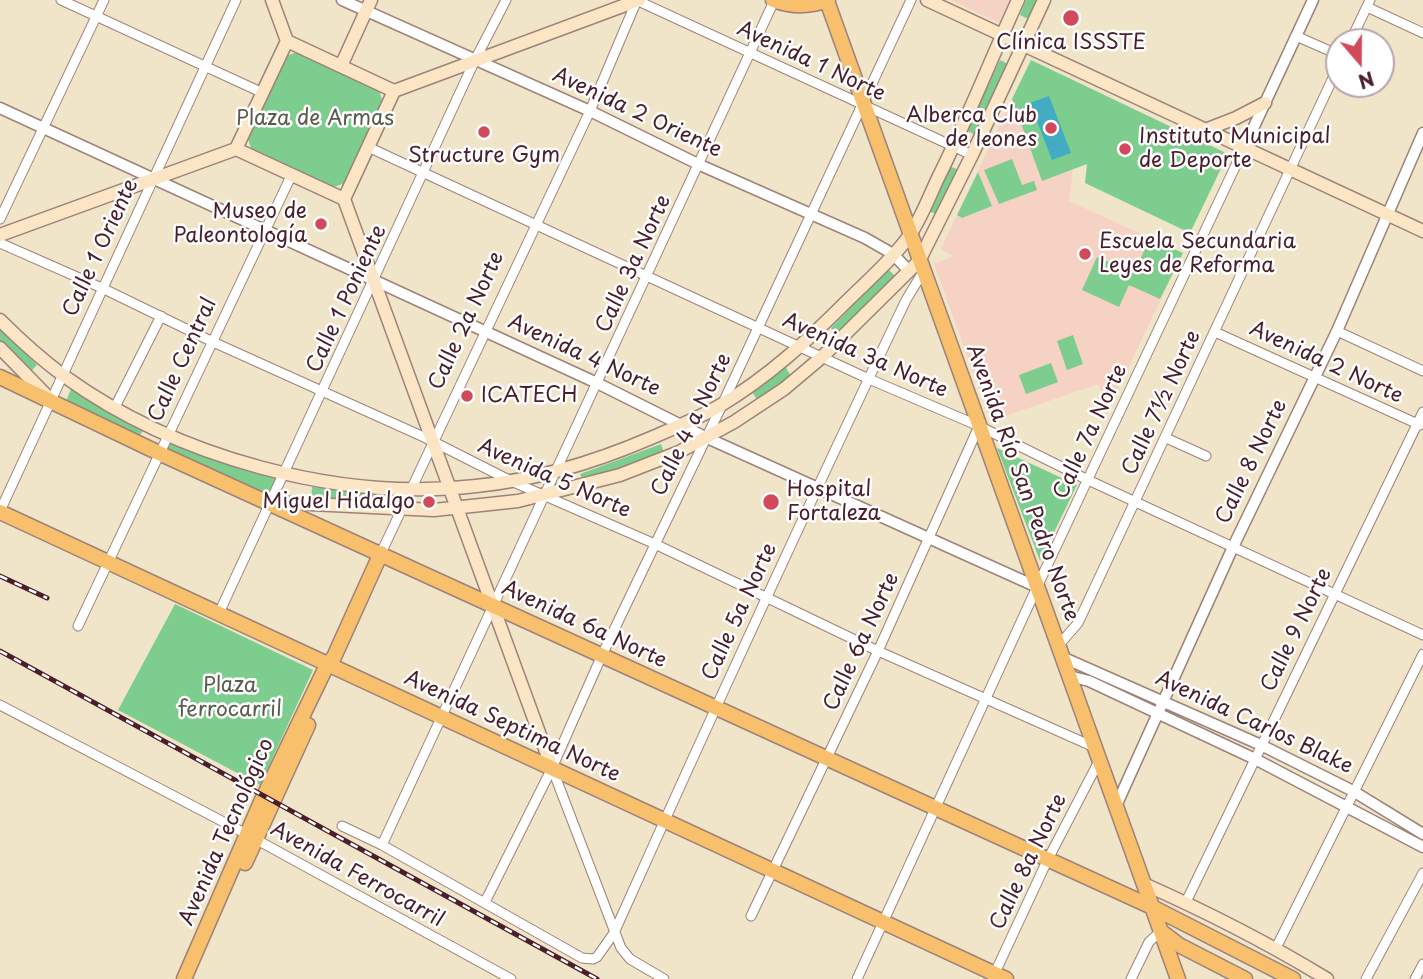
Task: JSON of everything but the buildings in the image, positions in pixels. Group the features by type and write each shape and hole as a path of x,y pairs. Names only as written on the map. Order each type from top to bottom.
{"main road":[{"path":"0,235 236,149 287,41 272,0"},
{"path":"552,768 344,198 394,91 637,0"},
{"path":"774,1 792,6 810,6 827,0"},
{"name":"Avenida Río San Pedro Norte","path":"827,0 910,235 917,268 979,426 1178,979"},
{"path":"927,0 1423,231"},
{"path":"0,320 61,374 115,407 170,435 212,452 284,474 350,485 411,490 511,481 556,472 622,450 722,405 801,347 893,254 910,235 953,148 1018,0"},
{"path":"268,502 401,510 498,504 545,495 620,475 679,452 734,422 784,388 822,357 917,268 1044,0"},
{"path":"341,66 369,6"},
{"path":"287,41 394,91"},
{"path":"1205,130 1265,103"},
{"path":"236,149 344,198"},
{"path":"0,348 51,400"},
{"name":"Avenida 6a Norte","path":"0,377 161,454 1152,907 1293,979"},
{"name":"Avenida Septima Norte","path":"0,512 885,922 998,977"},
{"name":"Calle 2a Norte","path":"331,664 381,553"},
{"name":"Avenida Tecnológico","path":"184,979 331,664"},
{"name":"Avenida Tecnológico","path":"192,979 251,837"},
{"path":"1144,884 1186,902 1276,948 1327,979"},
{"path":"1161,932 1179,945 1245,979"}],"street":[{"path":"61,0 263,93"},
{"path":"0,219 104,0"},
{"name":"Calle 1 Oriente","path":"0,512 61,374 236,0"},
{"name":"Avenida 2 Oriente","path":"342,0 369,6 475,60 865,238 917,268"},
{"name":"Calle 1 Poniente","path":"219,613 268,502 323,392 475,60 506,0"},
{"name":"Avenida 1 Norte","path":"637,0 972,155"},
{"name":"Calle 2a Norte","path":"381,553 590,111 637,0"},
{"name":"Calle 4 a Norte","path":"485,902 552,768 602,655 911,0"},
{"path":"1244,148 1313,0"},
{"name":"Calle 3a Norte","path":"382,845 774,1"},
{"path":"1357,28 1368,4 1423,33"},
{"path":"1296,36 1325,49"},
{"name":"Calle 7½ Norte","path":"1060,651 1078,623 1325,94"},
{"name":"Avenida 4 Norte","path":"0,108 486,331 705,437 1037,587"},
{"name":"Calle 8 Norte","path":"1116,806 1233,547 1337,331 1423,133"},
{"name":"Avenida 3a Norte","path":"368,147 869,379 979,426 1088,480 1423,635"},
{"name":"Calle 7a Norte","path":"858,979 1037,587 1244,148"},
{"name":"Calle Central","path":"78,626 292,174"},
{"name":"Avenida 5 Norte","path":"0,243 433,442 511,481 655,544 878,651 986,698 1097,754"},
{"name":"Calle 5a Norte","path":"485,902 582,958 597,957 614,933 714,708 906,300 917,268"},
{"path":"115,407 161,316"},
{"path":"1337,331 1423,371"},
{"name":"Avenida 2 Norte","path":"1215,332 1420,425"},
{"name":"Calle 9 Norte","path":"1186,902 1334,594 1420,425 1423,412"},
{"name":"Calle 6a Norte","path":"751,916 878,651 979,426"},
{"path":"1166,438 1206,456"},
{"name":"Avenida Carlos Blake","path":"1060,651 1353,791 1423,834"},
{"path":"1276,948 1423,654"},
{"name":"Avenida Carlos Blake","path":"1069,676 1089,681 1255,759 1423,847"},
{"name":"Avenida Ferrocarril","path":"0,705 251,837 511,979"},
{"name":"Calle 8a Norte","path":"998,977 1047,861 1097,754"},
{"path":"552,768 614,933 630,959 664,979"},
{"path":"342,826 485,902"},
{"path":"1366,979 1423,873"},
{"path":"1131,979 1149,942 1161,932"},
{"path":"1415,979 1423,964"}],"shaded area":[{"path":"951,0 1010,0 999,23"},
{"name":"Escuela Secundaria Leyes de Reforma","path":"1012,99 1042,180 1073,169 1069,201 1183,253 1108,410 1098,384 991,421 934,264 954,256 941,249"}],"green space":[{"path":"1026,0 1039,0 1030,20 1020,15"},
{"name":"Plaza de Armas","path":"297,52 379,90 382,100 345,183 334,187 251,148 248,139 286,56"},
{"path":"1000,60 1008,64 976,135 967,131"},
{"name":"Instituto Municipal de Deporte","path":"1031,60 1228,154 1190,233 1085,183 1087,164 1042,181 1012,99"},
{"path":"1012,159 1022,185 1034,181 1037,190 999,204 984,170"},
{"path":"949,166 962,171 942,217 929,211"},
{"path":"978,172 992,206 962,218 957,215"},
{"path":"1150,238 1183,253 1160,299 1129,285 1119,307 1082,290 1097,257 1134,273"},
{"path":"888,269 896,277 841,338 831,328"},
{"path":"0,327 37,365 30,372 0,341"},
{"path":"1073,335 1083,364 1067,370 1057,341"},
{"path":"1051,363 1058,382 1026,394 1019,375"},
{"path":"785,366 792,378 760,404 750,389"},
{"path":"71,389 143,431 139,436 66,401"},
{"path":"168,438 281,477 269,501 159,455"},
{"path":"661,444 664,453 584,482 580,474"},
{"path":"997,448 1077,485 1040,561"},
{"path":"312,487 394,496 393,509 311,500"},
{"name":"Plaza ferrocarril","path":"175,604 313,670 260,785 118,710"}],"water":[{"name":"Alberca Club de leones","path":"1049,96 1071,153 1052,160 1030,103"}],"railway":[{"path":"0,576 47,598"},
{"path":"0,651 597,979"}],"place":[{"name":"Clínica ISSSTE","path":"1071,18"},
{"name":"Alberca Club de leones","path":"1051,128"},
{"name":"Structure Gym","path":"484,132"},
{"name":"Instituto Municipal de Deporte","path":"1125,149"},
{"name":"Museo de Paleontología","path":"321,224"},
{"name":"Escuela Secundaria Leyes de Reforma","path":"1085,254"},
{"name":"ICATECH","path":"467,396"},
{"name":"Miguel Hidalgo","path":"429,502"},
{"name":"Hospital Fortaleza","path":"771,502"}]}
